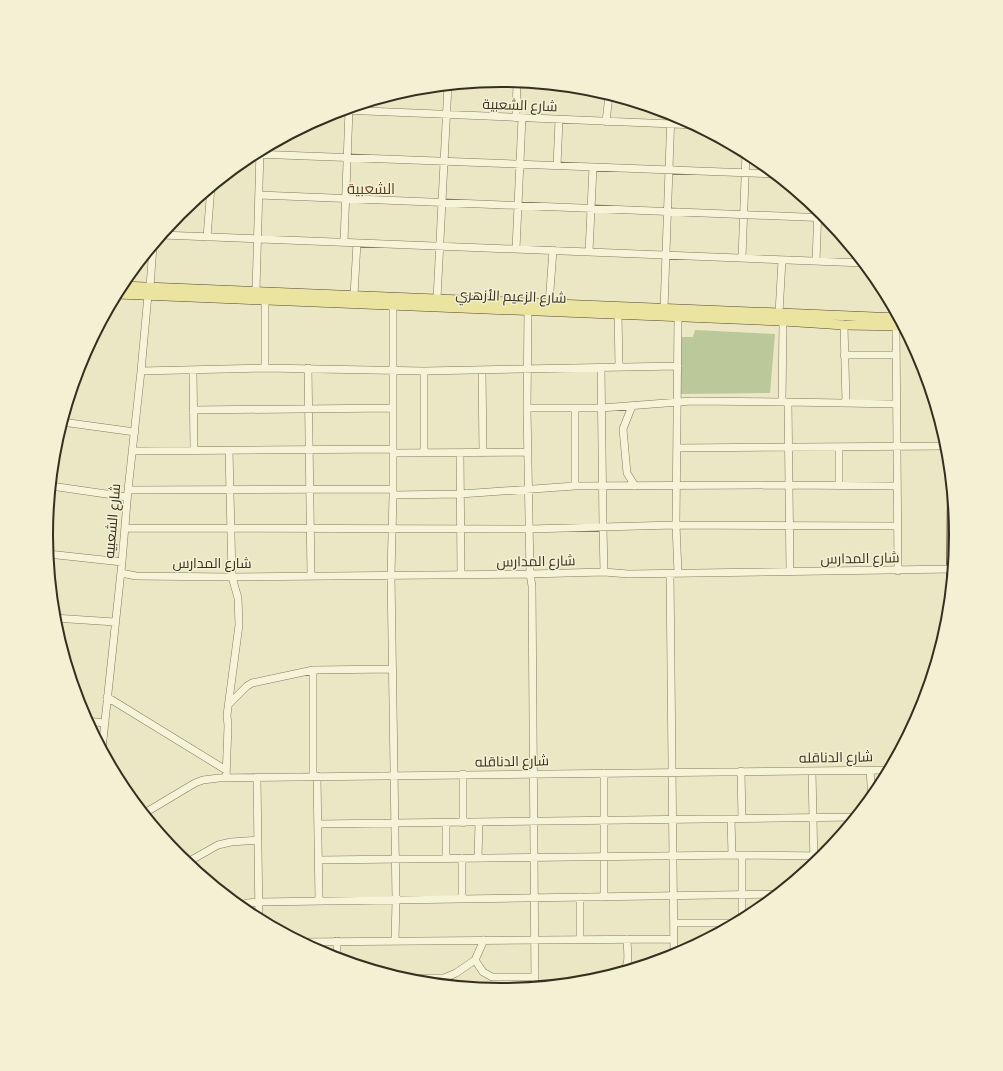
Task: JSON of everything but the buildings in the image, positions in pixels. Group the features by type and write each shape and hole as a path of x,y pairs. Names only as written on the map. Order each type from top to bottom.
{"main road":[{"name":"شارع الزعيم الأزهري","path":"128,287 149,291 265,300 678,317 781,317 895,320"},
{"name":"شارع الزعيم الأزهري","path":"124,293 149,291 256,291 664,308 781,317 844,325 895,320"}],"street":[{"path":"516,249 520,164 517,88"},
{"path":"437,299 448,91"},
{"path":"606,122 609,100"},
{"name":"شارع الشعبية","path":"358,111 681,124"},
{"path":"344,242 347,158 345,115"},
{"path":"557,166 559,120"},
{"path":"664,308 670,120"},
{"path":"267,153 445,162 766,174"},
{"path":"256,291 259,195 258,159"},
{"path":"742,258 746,160"},
{"path":"589,252 593,167"},
{"path":"207,237 210,194"},
{"path":"259,195 818,218 816,261"},
{"path":"168,235 858,263"},
{"path":"354,295 357,243"},
{"path":"549,304 553,250"},
{"name":"شارع الشعبيه","path":"103,741 121,573 127,494 135,432 152,254"},
{"path":"782,260 781,317 788,447 790,572"},
{"path":"265,300 265,368"},
{"path":"393,305 392,408 394,451 391,575 394,859 396,900 395,941"},
{"path":"528,310 527,452 530,574 532,586 535,983"},
{"path":"618,314 619,367"},
{"path":"678,317 676,525 678,573"},
{"path":"844,325 846,403"},
{"path":"898,325 896,355 896,486 898,571"},
{"path":"844,355 896,355"},
{"path":"141,371 265,368 424,371 678,366"},
{"path":"308,368 311,576"},
{"path":"601,368 604,572"},
{"path":"193,370 194,450"},
{"path":"482,370 483,453"},
{"path":"424,371 424,453"},
{"path":"527,408 601,408 692,401 896,404"},
{"path":"632,406 623,429 627,473 635,486"},
{"path":"193,410 392,408"},
{"path":"574,486 575,408"},
{"path":"67,423 135,432"},
{"path":"677,448 941,446"},
{"path":"839,447 839,485"},
{"path":"132,451 310,449 424,453 527,452"},
{"path":"226,774 227,715 230,703 239,626 238,598 232,577 229,450"},
{"path":"460,453 462,575"},
{"path":"56,487 127,494 310,490 460,494 574,486 896,486"},
{"path":"125,528 392,529 676,525 897,526"},
{"path":"54,555 122,562"},
{"name":"شارع المدارس","path":"121,573 136,576 232,577 604,572 628,574 948,570"},
{"path":"670,573 670,680 673,772 675,949"},
{"path":"61,618 115,622"},
{"path":"230,703 252,683 313,670 393,669"},
{"path":"313,670 319,901"},
{"path":"107,697 226,774"},
{"path":"94,722 104,723"},
{"path":"870,770 871,789"},
{"name":"شارع الدناقله","path":"148,811 203,780 226,774 257,778 463,774 884,770"},
{"path":"741,771 742,819"},
{"path":"319,860 603,856 814,856 812,771"},
{"path":"604,773 604,897"},
{"path":"463,774 463,823"},
{"path":"257,778 259,912"},
{"path":"318,824 850,817"},
{"path":"731,819 732,855"},
{"path":"478,858 479,822"},
{"path":"446,823 446,858"},
{"path":"192,860 225,843 258,840"},
{"path":"742,855 742,914"},
{"path":"462,858 462,899"},
{"path":"246,903 259,902 771,894"},
{"path":"580,897 580,939"},
{"path":"674,923 724,925"},
{"path":"625,967 627,962 627,939"},
{"path":"311,942 674,939"},
{"path":"431,978 444,978 450,976 475,960 484,940"},
{"path":"337,941 337,953"},
{"path":"475,960 483,972 492,977 535,977"}],"green space":[{"path":"695,330 775,334 770,393 681,394 681,337 693,337"}],"district":[{"name":"الشعبية","path":"371,188"}]}
